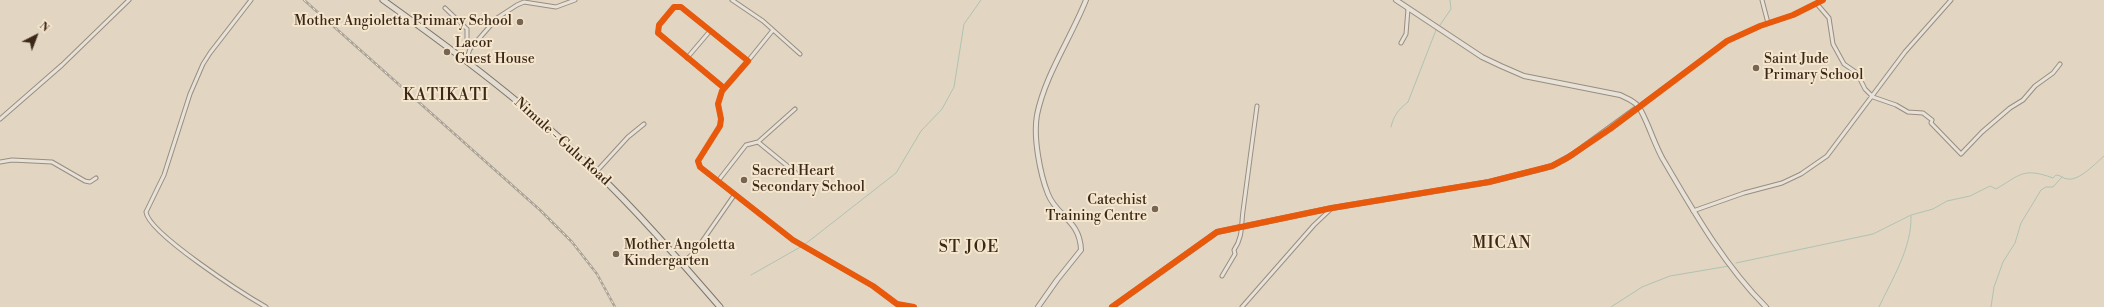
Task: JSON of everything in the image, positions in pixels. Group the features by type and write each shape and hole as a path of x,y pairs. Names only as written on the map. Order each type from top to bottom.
{"main road":[{"name":"Nimule - Gulu Road","path":"383,0 524,106 596,172 682,263 720,307"}],"street":[{"path":"0,119 62,65 129,0"},
{"path":"251,0 210,52 203,64 190,94 164,176 146,212 151,224 172,242 235,288 266,307"},
{"path":"466,61 470,49 497,18 524,2 550,8 576,0"},
{"path":"732,0 754,14 800,54"},
{"path":"1038,307 1081,250 1077,231 1052,202 1047,193 1040,161 1036,131 1037,116 1044,94 1086,0"},
{"path":"1396,0 1482,57 1501,66 1524,76 1620,95 1629,99 1638,106 1656,147 1693,211 1740,279 1766,307"},
{"path":"1762,0 1768,23"},
{"path":"1112,307 1209,236 1217,232 1332,208 1490,182 1552,166 1594,140 1722,44 1768,23 1793,15 1823,0"},
{"path":"1693,211 1744,193 1774,186 1801,174 1834,150 1905,52 1951,0"},
{"path":"1817,4 1829,18 1833,44 1844,64 1856,73 1865,89 1873,97 1896,105 1908,112 1926,115 1932,120 1931,123 1961,154 2010,108 2023,100 2035,86 2056,70 2060,64"},
{"path":"724,88 658,32 657,28 667,14 677,6 682,7 748,61"},
{"path":"444,8 467,29 467,44 470,49"},
{"path":"1401,44 1406,34 1408,9"},
{"path":"773,30 724,88 718,99 721,119 720,126 698,161 700,167 793,240 873,286 897,304 914,307"},
{"path":"687,58 710,31"},
{"path":"1222,276 1235,254 1234,250 1238,244 1244,226 1243,211 1257,106"},
{"path":"718,181 746,145 758,142 795,109"},
{"path":"596,172 628,137 644,124"},
{"path":"758,142 796,173"},
{"path":"0,162 12,160 52,162 86,182 90,182 96,178"},
{"path":"682,263 694,253 735,194"},
{"path":"1242,307 1314,225 1332,208"}],"waterway":[{"path":"751,275 804,245 896,173 921,131 942,109 954,87 964,24 981,0"},
{"path":"1440,25 1451,9 1450,0"},
{"path":"1391,127 1397,113 1408,102 1436,30"},
{"path":"1736,263 1873,234 1911,215 1933,209 1947,201 1970,196 1990,186 1996,189 2022,174 2035,173 2053,178 2056,175 2066,179 2072,179 2087,171 2104,156"},
{"path":"1991,307 1994,287 2003,262 2015,243 2021,223 2041,190 2046,187 2053,187 2062,177"},
{"path":"1879,307 1905,251 1911,216"},
{"path":"1611,307 1642,287 1670,276 1729,266"}],"railway":[{"path":"304,0 540,210 572,242 597,274 615,307"}],"cycle path":[{"path":"1112,307 1217,232 1332,208 1489,182 1552,166 1567,158 1610,129 1727,41 1760,26 1793,15 1823,0"},
{"path":"724,88 658,33 659,25 674,7 681,7 748,61 722,91 718,104 721,119 720,126 698,161 700,167 793,240 873,286 897,304 914,307"}],"place":[{"name":"Mother Angioletta Primary School","path":"520,22"},
{"name":"Lacor Guest House","path":"447,52"},
{"name":"Saint Jude Primary School","path":"1756,68"},
{"name":"Sacred Heart Secondary School","path":"744,180"},
{"name":"Catechist Training Centre","path":"1155,209"},
{"name":"Mother Angoletta Kindergarten","path":"616,254"}],"district":[{"name":"KATIKATI","path":"446,96"},
{"name":"MICAN","path":"1502,244"},
{"name":"ST JOE","path":"969,248"}]}
